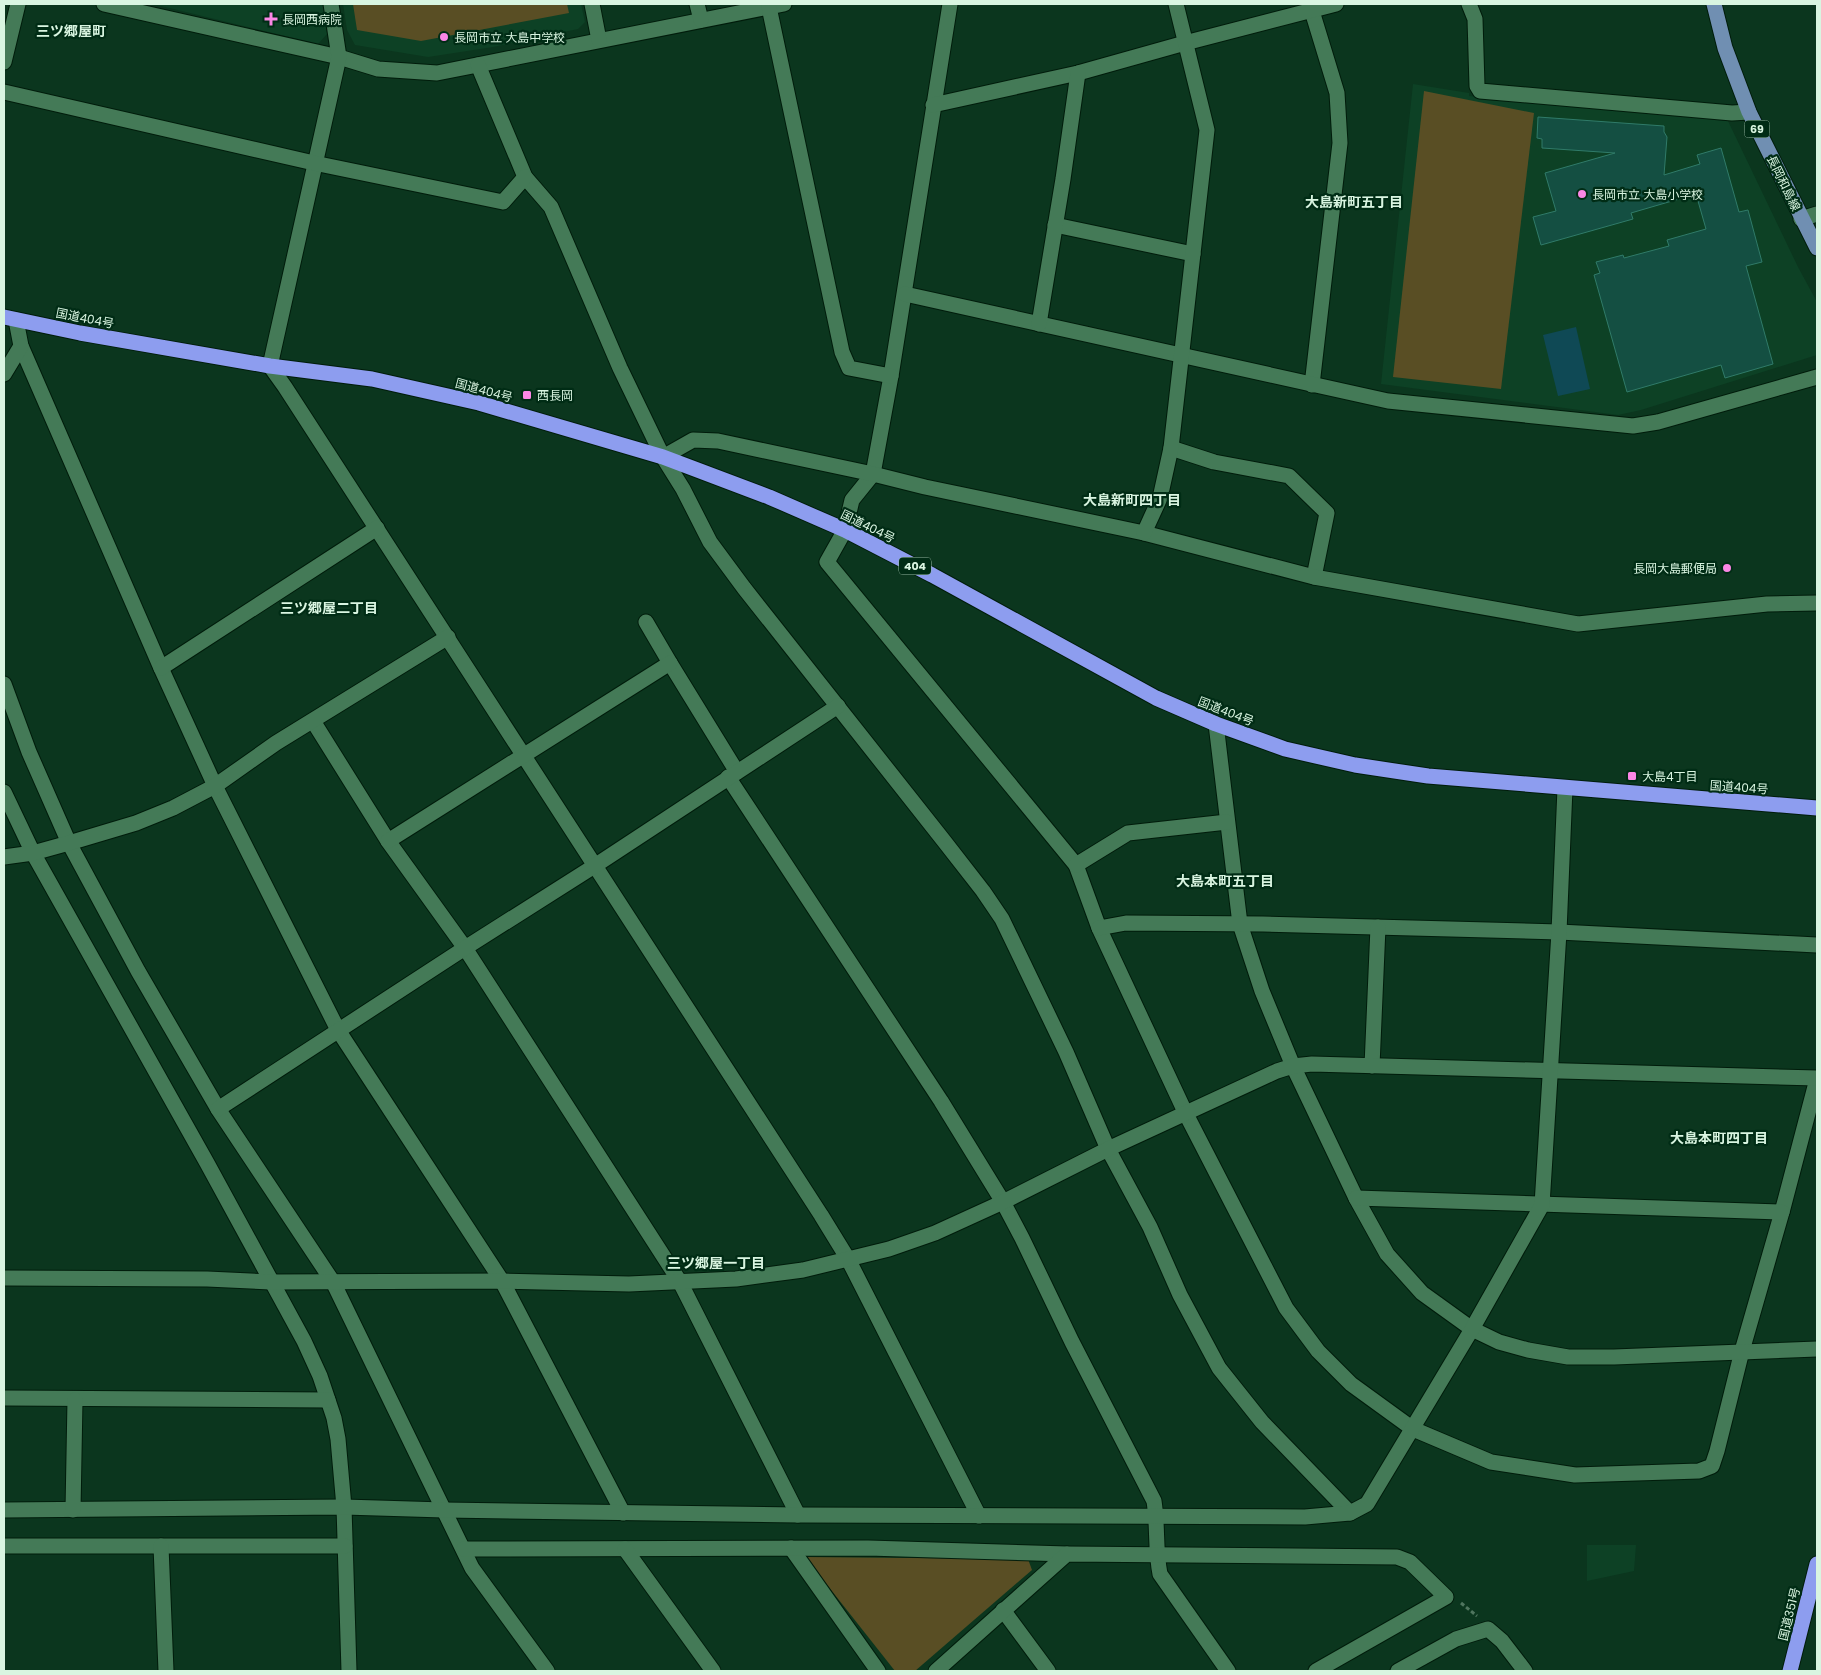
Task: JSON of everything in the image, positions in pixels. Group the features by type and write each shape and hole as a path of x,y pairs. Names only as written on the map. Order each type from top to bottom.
{"highway":[{"name":"国道404号","path":"10,319 270,366 382,381 478,403 663,456 845,530 932,575 1156,698 1216,724 1284,749 1355,765 1428,776 1817,808"},
{"name":"国道351号","path":"1790,1671 1817,1564"}],"main road":[{"name":"長岡和島線","path":"1714,4 1725,48 1749,112 1817,248"}],"street":[{"path":"4,62 18,4"},
{"path":"104,4 338,57 378,69 420,73 437,73 776,5 842,352 849,368 891,376"},
{"path":"331,4 338,57 270,366 448,637 816,1207 848,1259 979,1516"},
{"path":"592,4 599,40"},
{"path":"697,4 701,20"},
{"path":"4,1278 207,1279 271,1282 502,1281 629,1284 736,1279 803,1270 889,1249 935,1233 1003,1202 1108,1149 1186,1114 1276,1071 1293,1066 1312,1064 1817,1078 1712,1466 1699,1471 1575,1475 1491,1462 1413,1429 1350,1384 1318,1351 1286,1308 1186,1114 1099,928 1076,865 827,562 845,530 852,500 873,474 891,376 950,4"},
{"path":"1144,533 1160,498 1170,448 1208,130 1176,4"},
{"path":"934,105 1078,73 1185,42 1336,4"},
{"path":"1469,4 1475,19 1478,86 1480,91 1732,113 1749,112"},
{"path":"1312,11 1337,93 1340,143 1312,385"},
{"path":"478,65 525,177 551,207 620,368 663,456 684,489 710,542 977,883 1002,920 1066,1052 1108,1149 1150,1227 1180,1295 1220,1368 1262,1422 1350,1513"},
{"path":"1039,324 1078,73"},
{"path":"4,92 314,163 503,202 525,177"},
{"path":"1802,219 1817,214"},
{"path":"1055,225 1193,254"},
{"path":"904,294 1388,401 1634,426 1658,422 1817,377"},
{"path":"10,319 161,668 215,786 338,1030 502,1281 623,1513"},
{"path":"4,374 21,346"},
{"path":"663,456 693,440 718,441 1144,533 1314,577 1578,624 1767,604 1817,603"},
{"path":"1170,448 1214,462 1289,476 1327,512 1314,577"},
{"path":"161,668 376,528"},
{"path":"646,622 733,774 942,1102 1003,1202 1072,1342 1154,1501 1157,1517 1156,1556 1160,1574 1228,1671"},
{"path":"4,857 64,844 136,823 173,808 215,786 276,743 448,637"},
{"path":"388,841 670,663"},
{"path":"4,684 64,844 218,1109 333,1282 472,1568 547,1671"},
{"path":"218,1109 838,706"},
{"path":"313,721 388,841 464,948 680,1282 798,1515"},
{"path":"1216,724 1240,924 1262,992 1293,1066 1356,1198 1387,1254 1422,1293 1472,1329 1499,1342 1528,1350 1568,1357 1817,1349"},
{"path":"4,1510 344,1507 623,1513 1157,1517 1306,1517 1350,1513 1367,1504 1472,1329 1542,1205 1566,788"},
{"path":"4,792 38,851 308,1348 320,1376 338,1439 344,1507 349,1671"},
{"path":"1076,865 1128,833 1227,822"},
{"path":"1099,928 1126,924 1378,927 1559,932 1817,945"},
{"path":"1372,1066 1378,927"},
{"path":"1356,1198 1782,1212"},
{"path":"4,1398 76,1400 188,1398 328,1400"},
{"path":"73,1510 76,1400"},
{"path":"4,1546 345,1546"},
{"path":"161,1546 166,1671"},
{"path":"791,1548 878,1671"},
{"path":"464,1549 941,1549 1156,1556 1397,1557 1410,1562 1446,1597 1316,1671"},
{"path":"625,1550 713,1671"},
{"path":"936,1671 1067,1554"},
{"path":"1003,1610 1048,1671"},
{"path":"1398,1671 1456,1639 1488,1628 1502,1641 1525,1671"}],"path":[{"path":"1446,1597 1458,1602 1480,1619 1488,1628"}],"shaded area":[{"name":"長岡西病院","path":"153,4 323,4 327,34 318,44"},
{"name":"長岡市立 大島中学校","path":"343,4 581,4 585,22 578,29 493,47 428,57 355,45 347,30"},
{"path":"353,4 567,4 569,13 421,41 357,30"},
{"name":"長岡市立 大島小学校","path":"1413,84 1469,93 1469,96 1728,121 1798,267 1817,302 1817,355 1641,410 1618,415 1381,384"},
{"path":"1424,91 1534,113 1501,389 1393,377"},
{"path":"1587,1545 1636,1545 1634,1571 1587,1581"},
{"path":"805,1557 1028,1559 1032,1570 915,1671 895,1671"}],"water":[{"path":"1576,327 1590,389 1558,396 1543,335"}],"building":[{"path":"1538,117 1664,126 1664,132 1667,137 1664,175 1700,164 1697,155 1721,148 1739,212 1748,210 1762,262 1746,266 1773,364 1725,378 1721,365 1627,392 1594,275 1600,273 1596,262 1623,255 1624,258 1669,246 1667,240 1706,229 1696,194 1631,213 1633,219 1541,245 1533,217 1556,211 1545,173 1615,153 1542,148 1542,139 1537,138"}],"place":[{"name":"長岡西病院","path":"271,19"},
{"name":"長岡市立 大島中学校","path":"444,37"},
{"name":"長岡市立 大島小学校","path":"1582,194"},
{"name":"西長岡","path":"527,395"},
{"name":"長岡大島郵便局","path":"1727,568"},
{"name":"大島4丁目","path":"1632,776"}],"district":[{"name":"三ツ郷屋町","path":"71,31"},
{"name":"大島新町五丁目","path":"1354,202"},
{"name":"大島新町四丁目","path":"1132,500"},
{"name":"三ツ郷屋二丁目","path":"329,608"},
{"name":"大島本町五丁目","path":"1225,881"},
{"name":"大島本町四丁目","path":"1719,1138"},
{"name":"三ツ郷屋一丁目","path":"716,1263"}]}
